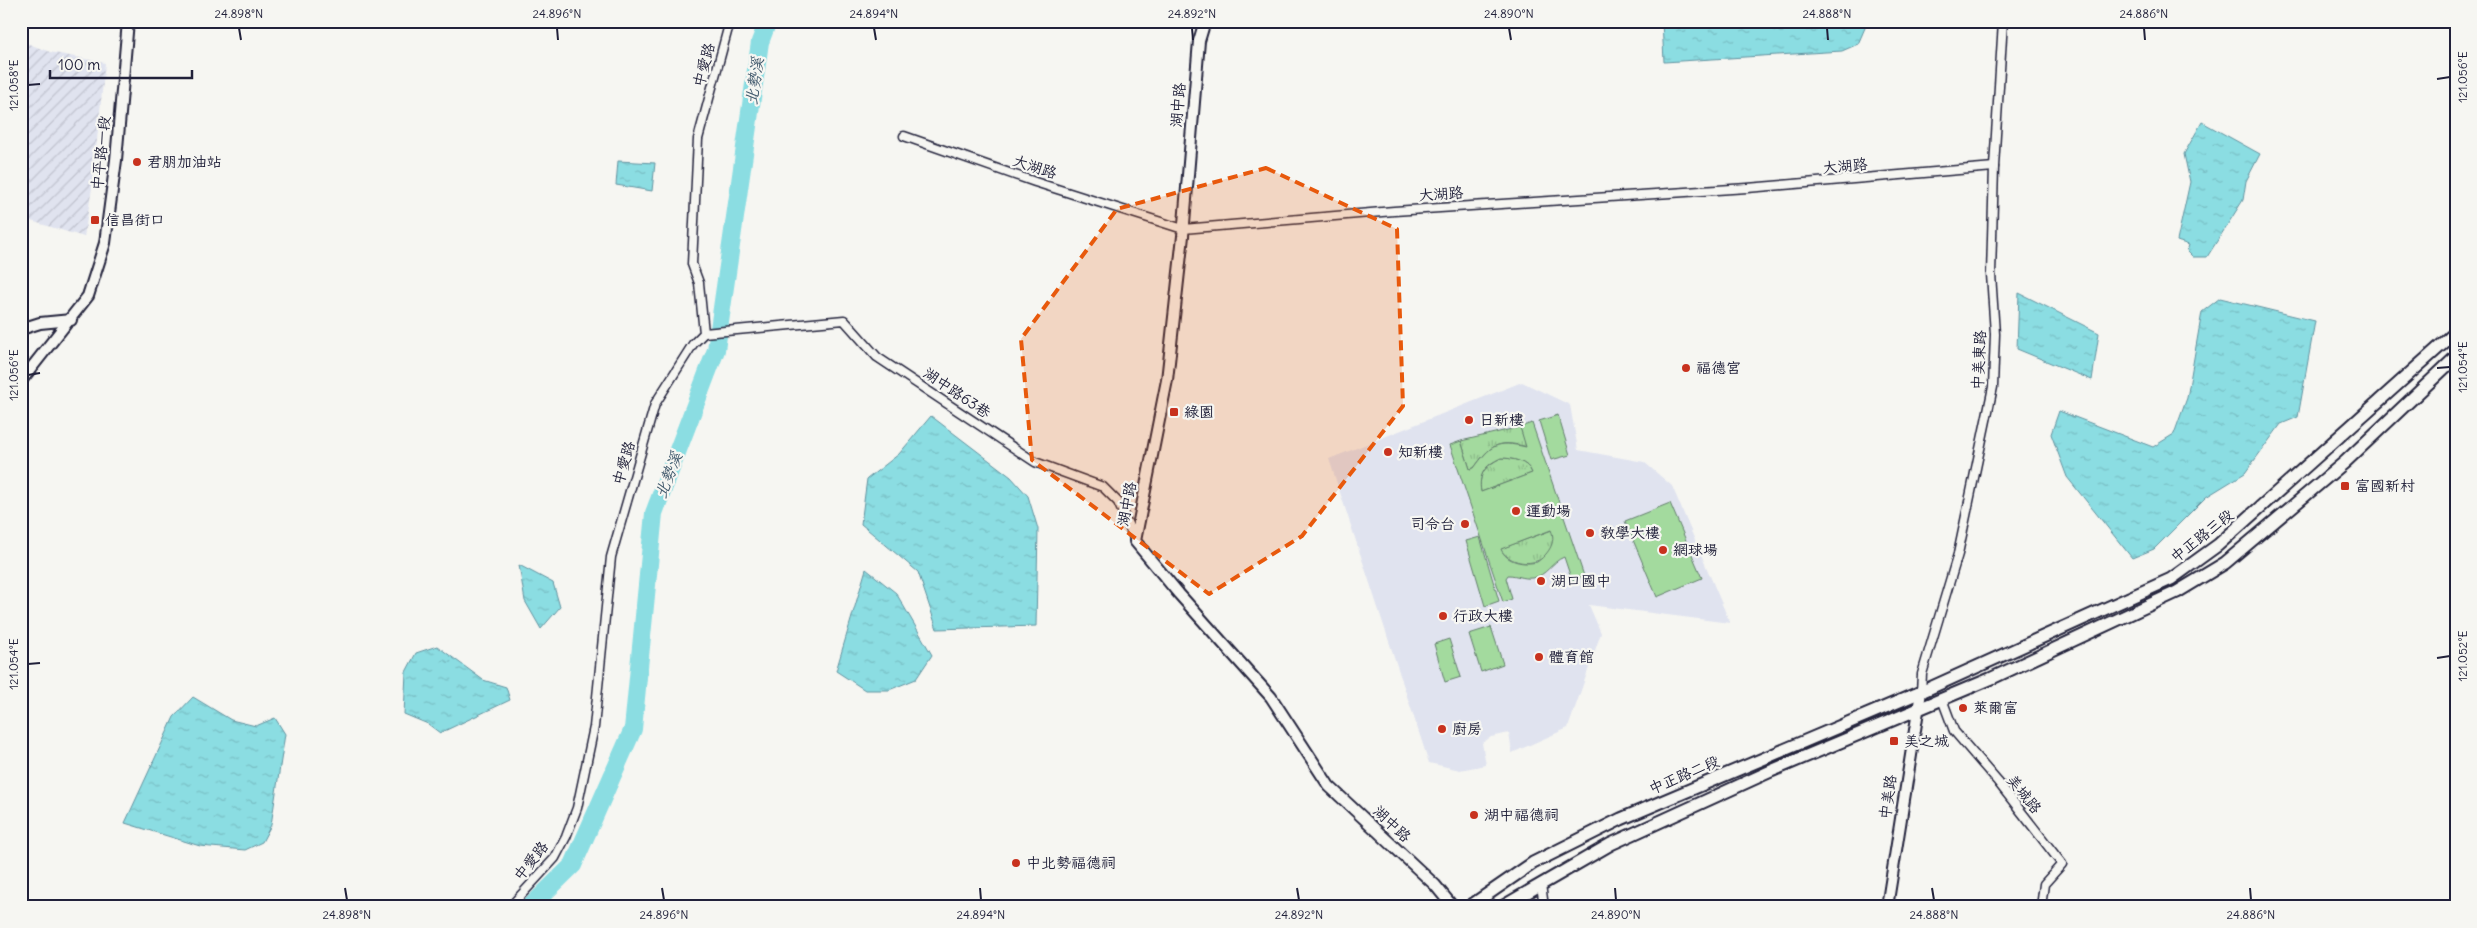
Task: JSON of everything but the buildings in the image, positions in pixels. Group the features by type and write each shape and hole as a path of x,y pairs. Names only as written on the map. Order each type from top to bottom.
{"main road":[{"name":"中正路三段","path":"1921,692 2171,579 2226,539 2456,332"},
{"name":"中正路三段","path":"1919,709 2143,609 2177,592 2225,563 2345,462 2456,357"},
{"name":"中正路二段","path":"1468,907 1533,863 1622,818 1921,692"},
{"name":"中正路二段","path":"1502,907 1620,840 1762,775 1919,709"}],"street":[{"name":"中平路一段","path":"21,381 88,296 105,244 116,160 128,21"},
{"name":"中愛路","path":"510,907 555,858 566,837 576,808 594,727 611,557 655,404 693,344 704,333 699,282 692,264 698,139 730,21"},
{"name":"湖中路","path":"1205,21 1198,41 1183,229 1167,380 1135,541 1179,594 1271,697 1329,786 1435,885 1452,907"},
{"name":"中美東路","path":"1921,692 1922,674 1958,554 1993,386 1995,334 1991,274 1994,167 2004,21"},
{"name":"大湖路","path":"904,136 1035,182 1183,229 1394,211 1747,188 1994,167"},
{"path":"21,329 70,320"},
{"name":"湖中路63巷","path":"704,333 741,328 844,320 877,357 1036,462 1103,487 1118,502 1135,541"},
{"name":"中美路","path":"1887,907 1921,692"},
{"name":"美城路","path":"1942,699 1954,731 2010,797 2062,864 2044,884 2040,907"},
{"path":"1541,884 1544,907"}],"highlighted area":[{"path":"1266,168 1397,229 1403,406 1302,536 1209,594 1032,460 1021,339 1117,209"}],"shaded area":[{"path":"21,41 50,52 105,63 92,188 84,237 21,218"},
{"name":"湖口國中","path":"1522,382 1570,405 1578,450 1644,462 1672,486 1730,623 1589,605 1601,633 1568,728 1512,753 1509,733 1491,737 1482,743 1486,765 1460,770 1429,763 1329,459"}],"green space":[{"path":"1558,415 1570,455 1551,460 1539,421"},
{"path":"1532,423 1584,576 1572,581 1564,557 1537,577 1529,578 1508,575 1506,578 1512,599 1503,602 1450,445 1461,441 1470,469 1474,468 1485,454 1495,446 1508,444 1526,447 1520,427","holes":["1501,458 1523,463 1532,473 1481,492 1480,486 1484,471","1551,530 1553,535 1552,544 1544,556 1537,562 1516,562 1507,557 1501,549"]},
{"path":"1520,427 1527,447 1509,444 1496,446 1485,454 1474,468 1470,469 1461,441"},
{"path":"1501,458 1523,463 1532,473 1481,492 1480,486 1484,471"},
{"name":"網球場","path":"1670,503 1702,578 1657,597 1625,521"},
{"path":"1552,530 1554,541 1551,550 1537,561 1527,563 1517,561 1508,557 1500,549"},
{"path":"1480,537 1499,601 1485,606 1466,541"},
{"path":"1491,627 1503,664 1481,672 1469,634"},
{"path":"1449,639 1461,677 1445,682 1434,644"}],"water":[{"path":"1662,21 1868,21 1858,44 1842,51 1664,62"},
{"path":"2202,122 2260,154 2246,181 2243,200 2207,257 2193,257 2187,251 2189,245 2177,241 2190,182 2184,154"},
{"path":"618,161 655,163 652,191 616,185"},
{"path":"2019,293 2099,333 2092,380 2017,349"},
{"path":"2220,298 2315,321 2298,417 2281,424 2245,473 2206,497 2154,549 2132,558 2067,477 2051,434 2059,411 2153,447 2174,434 2187,398 2202,312"},
{"path":"931,416 1011,477 1028,496 1038,529 1036,626 937,629 918,572 861,524 867,479 899,454"},
{"path":"519,565 553,583 560,607 541,629 525,601"},
{"path":"866,569 896,593 932,655 916,679 889,690 865,690 836,671"},
{"path":"437,646 483,680 506,687 510,700 440,733 428,724 404,714 406,672 416,653"},
{"path":"193,697 231,720 256,726 275,718 285,734 271,825 262,842 245,850 200,846 125,823 174,717"}],"waterway":[{"name":"北勢溪","path":"530,907 573,865 633,729 654,513 716,350 760,42 768,21"}],"place":[{"name":"君朋加油站","path":"137,162"},
{"name":"信昌街口","path":"95,220"},
{"name":"福德宫","path":"1686,368"},
{"name":"綠園","path":"1174,412"},
{"name":"日新樓","path":"1469,420"},
{"name":"知新樓","path":"1388,452"},
{"name":"富國新村","path":"2345,486"},
{"name":"運動場","path":"1516,511"},
{"name":"司令台","path":"1465,524"},
{"name":"教學大樓","path":"1590,533"},
{"name":"網球場","path":"1663,550"},
{"name":"湖口國中","path":"1541,581"},
{"name":"行政大樓","path":"1443,616"},
{"name":"體育館","path":"1539,657"},
{"name":"萊爾富","path":"1963,708"},
{"name":"廚房","path":"1442,729"},
{"name":"美之城","path":"1894,741"},
{"name":"湖中福德祠","path":"1474,815"},
{"name":"中北勢福德祠","path":"1016,863"}]}
